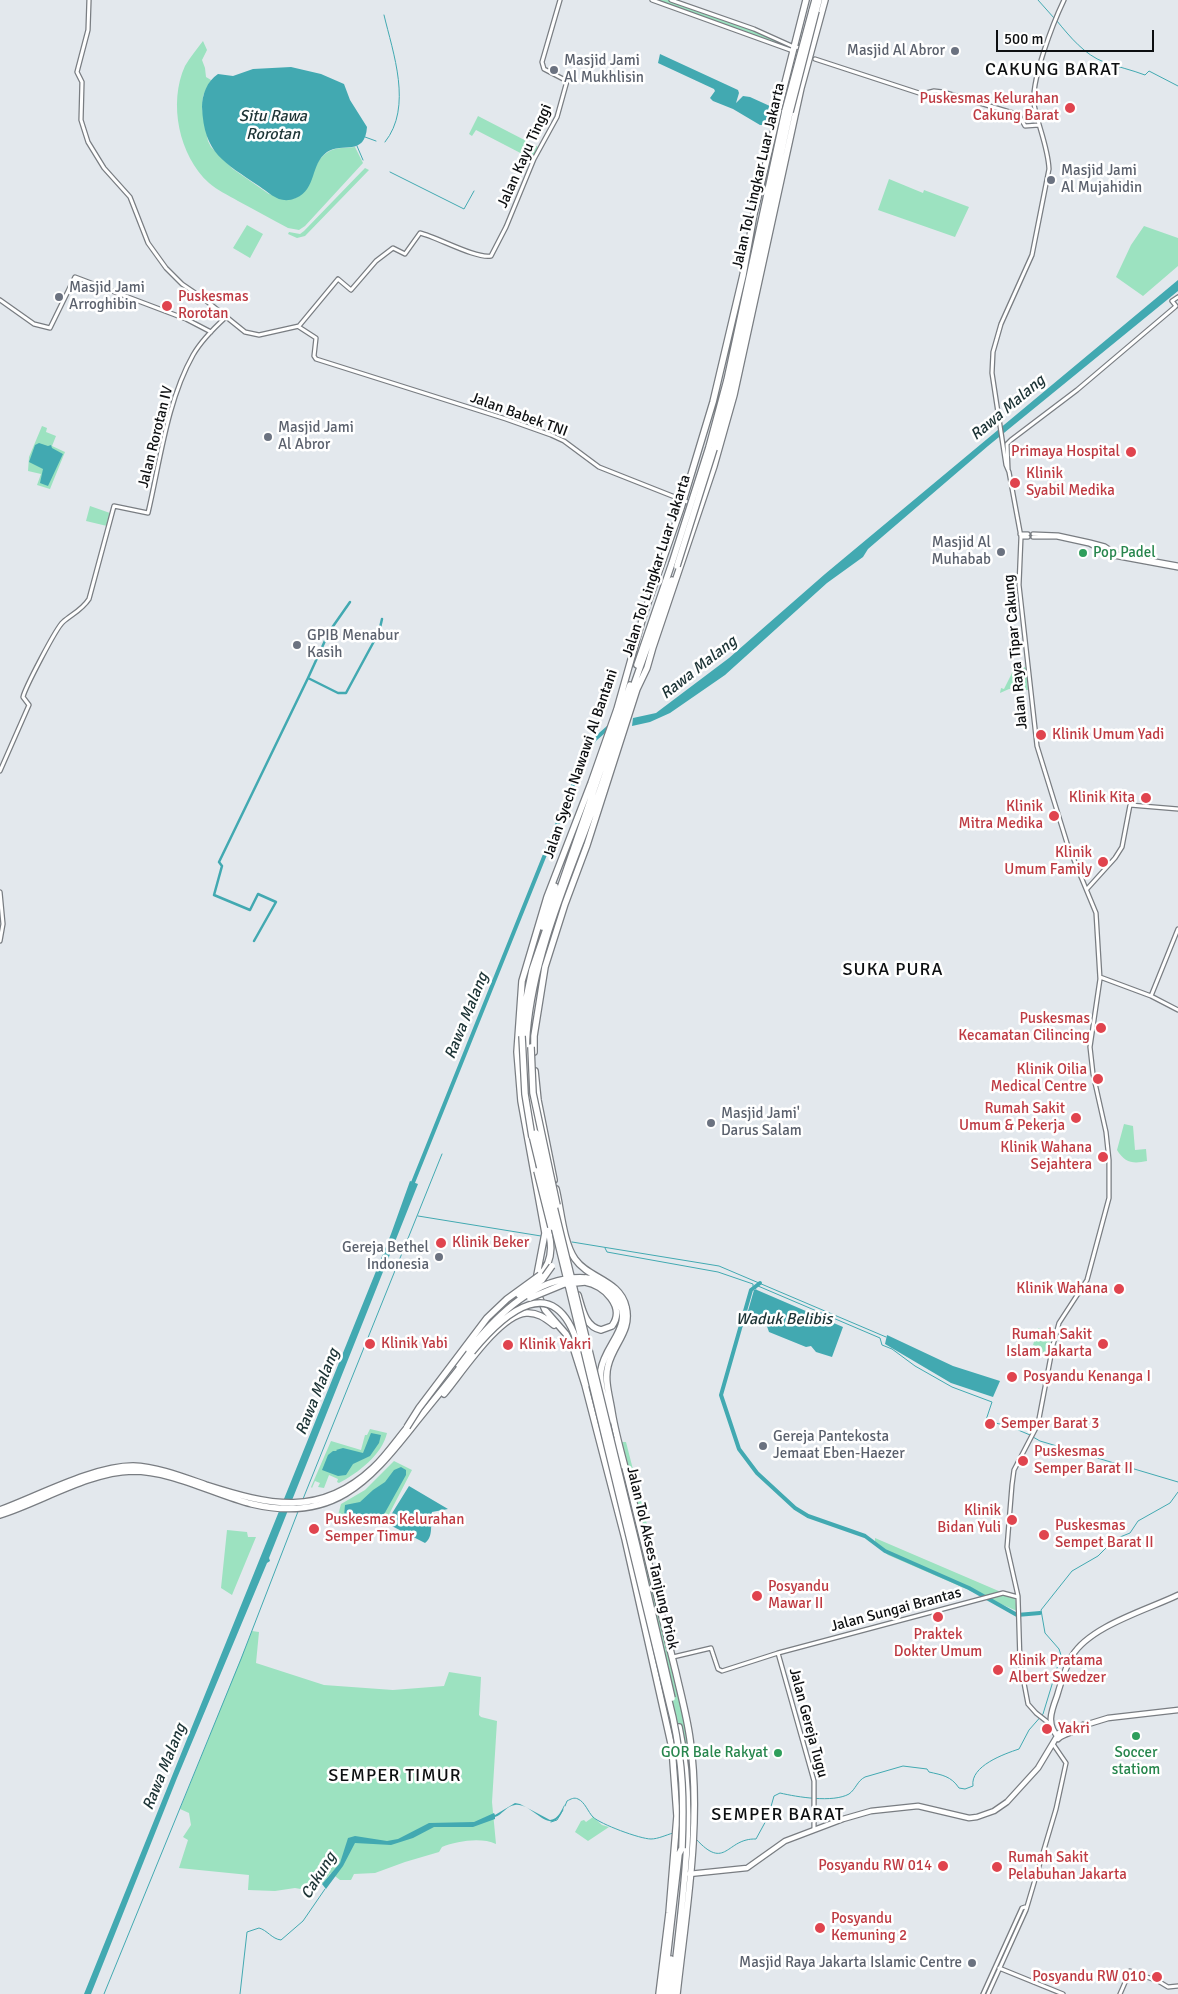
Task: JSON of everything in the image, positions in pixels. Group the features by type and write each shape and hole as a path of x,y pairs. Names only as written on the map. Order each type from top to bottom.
{"highway":[{"name":"Jalan Syech Nawawi Al Bantani","path":"580,862 588,845 613,763 643,617 683,501 720,375 743,275 754,214 806,0"},
{"name":"Jalan Tol Lingkar Luar Jakarta","path":"531,1133 523,1074 522,1036 526,999 532,970 577,836 674,565 711,448 788,111 814,11 815,0"},
{"name":"Jalan Tol Lingkar Luar Jakarta","path":"814,11 819,0"},
{"path":"798,27 799,36 805,42 810,41 816,34 825,0"},
{"name":"Jalan Syech Nawawi Al Bantani","path":"532,948 557,870 600,758 623,710 648,668 653,647 700,506 737,384 801,88 805,73 813,57 816,34"},
{"path":"788,69 794,59 800,57 806,61 805,73"},
{"path":"679,512 684,507 691,507 696,510 696,518"},
{"name":"Jalan Tol Lingkar Luar Jakarta","path":"531,1133 526,1034 533,986 562,895 597,799 623,710"},
{"path":"562,1237 556,1198 533,1094 531,1047 545,967 580,862 597,799"},
{"path":"471,1351 497,1313 542,1280 553,1263 554,1241 538,1177 531,1133 521,1102 517,1052 522,981 563,863 577,836"},
{"path":"534,1036 536,1082 572,1253 584,1268 613,1286 624,1299 626,1307 626,1330 609,1361 606,1377 613,1417 640,1534 691,1740 693,1833 686,1879 681,1936 683,1946"},
{"path":"531,1133 536,1134 545,1129"},
{"path":"531,1133 530,1150 545,1233 536,1275 537,1292 544,1310 570,1340 585,1385 625,1539 672,1748 677,1806 676,1831 659,1994"},
{"name":"Jalan Tol Akses Tanjung Priok","path":"531,1133 562,1237 684,1752 687,1772 687,1874 672,1994"},
{"name":"Jalan Tol Akses Tanjung Priok","path":"531,1133 677,1737 684,1789 682,1848 667,1994"},
{"path":"0,1515 98,1477 132,1471 157,1474 266,1507 295,1508 320,1504 342,1496 369,1478 386,1461 408,1429 419,1408 487,1318 507,1299 534,1280 545,1269 550,1259 551,1245 530,1150 532,1144 537,1142 548,1145"},
{"path":"559,1283 567,1284 571,1283 575,1282 585,1282 602,1288 612,1299 615,1307 616,1317 614,1324 608,1329 601,1330 595,1329 590,1324 582,1309 575,1286 573,1277 567,1259"},
{"path":"0,1510 98,1472 126,1467 158,1470 237,1495 267,1502 307,1502 338,1492 358,1480 374,1467 408,1429 492,1322 505,1310 529,1294 579,1277 598,1281 612,1291 620,1306 622,1315 621,1327 604,1361 601,1377 618,1454 622,1485"},
{"path":"471,1351 520,1308 536,1303 554,1307 567,1317 572,1327 598,1405"},
{"path":"408,1429 439,1399 492,1335 516,1316 526,1313 535,1314 546,1320 570,1340"},
{"path":"621,1524 626,1526 633,1525 637,1518"},
{"path":"625,1539 630,1532 634,1531 640,1534"},
{"path":"663,1994 679,1854 682,1848"},
{"path":"677,1994 683,1946 687,1874"}],"main road":[{"path":"1059,1735 1051,1725 1050,1715 1064,1673 1077,1650 1115,1621 1178,1595"},
{"path":"687,1874 747,1868 780,1844 814,1829 861,1813 891,1807 918,1806 963,1817 977,1817 994,1811 1007,1802 1038,1768 1059,1735 1084,1724 1127,1714 1178,1710"}],"street":[{"path":"89,0 88,30 77,72 82,81 81,120 84,132 98,159 130,198 145,237 154,253 175,277 243,332 254,335 299,326"},
{"name":"Jalan Kayu Tinggi","path":"299,326 338,279 351,290 376,261 393,248 406,254 419,234 489,257 509,218 534,159 557,117 567,83 566,80 546,71 543,67 543,58 560,0"},
{"path":"652,0 922,94 934,91 943,92 1013,113 1020,117 1025,126 1039,125"},
{"path":"671,0 754,30 793,49 801,47 813,57"},
{"name":"Jalan Raya Tipar Cakung","path":"1051,1725 1041,1718 1027,1702 1019,1657 1018,1597 1008,1554 1008,1537 1014,1473 1034,1434 1041,1415 1058,1325 1087,1280 1109,1198 1106,1132 1093,1074 1089,1043 1100,977 1096,913 1067,843 1035,737 1019,585 1021,535 1003,448 992,372 995,340 1032,255 1049,169 1034,95 1046,45 1064,0"},
{"path":"687,12 690,6"},
{"path":"752,35 754,30"},
{"path":"0,300 34,324 50,328 75,277 186,319 211,332"},
{"path":"1008,472 1007,444 1077,390 1176,306 1172,301 1178,297"},
{"name":"Jalan Rorotan IV","path":"0,771 29,705 23,697 27,685 58,628 64,621 79,611 89,599 105,533 114,505 148,513 177,394 194,354 211,332 226,317"},
{"name":"Jalan Babek TNI","path":"299,326 316,338 314,358 506,419 558,438 599,467 700,506"},
{"path":"1021,535 1044,536 1089,544 1113,556 1178,567"},
{"path":"1087,889 1115,858 1122,847 1130,805 1178,809"},
{"path":"0,892 3,924 0,940"},
{"path":"1151,996 1178,929"},
{"path":"1100,977 1151,996 1178,1010"},
{"name":"Jalan Sungai Brantas","path":"778,1653 1005,1592 1018,1597"},
{"path":"672,1658 711,1648 718,1669 722,1671 778,1653"},
{"name":"Jalan Gereja Tugu","path":"778,1653 814,1781 814,1829"},
{"path":"988,1994 1025,1907 1056,1809 1066,1764 1053,1744"},
{"path":"982,1994 1022,1908 1025,1907"},
{"path":"995,1966 1063,1994"},
{"path":"1120,1994 1130,1971 1158,1981 1168,1987 1178,1986"}],"green space":[{"path":"652,0 670,0 754,29 794,47 793,50"},
{"path":"203,41 207,50 202,60 206,77 211,80 203,96 202,108 208,141 211,147 233,169 269,194 293,199 306,189 322,157 334,149 355,147 363,163 305,226 299,230 288,228 215,188 199,172 190,159 179,128 177,96 185,66"},
{"path":"478,116 538,147 532,159 476,130 472,136 469,134"},
{"path":"365,168 369,170 305,236 297,238 288,234 289,232 300,234 304,231"},
{"path":"889,179 923,193 924,190 969,207 955,237 878,210"},
{"path":"247,225 263,234 250,258 233,248"},
{"path":"1144,226 1178,238 1178,266 1143,296 1116,277 1131,245"},
{"path":"42,426 47,428 46,432 56,436 52,446 65,452 50,489 37,485 41,474 28,471 29,457"},
{"path":"90,506 110,513 107,526 86,521"},
{"path":"1013,666 1021,671 1024,667 1026,668 1028,690 1009,689 1000,693 1001,688 1004,689 1013,671 1011,669"},
{"path":"1124,1124 1133,1126 1135,1150 1146,1149 1147,1161 1130,1162 1123,1158 1117,1150"},
{"path":"1038,1328 1052,1335 1048,1354 1045,1356 1033,1345"},
{"path":"370,1429 387,1433 375,1456 354,1474 339,1483 337,1482 338,1479 329,1475 324,1488 318,1487 320,1483 315,1481 311,1487 331,1441 361,1450 365,1435 367,1435"},
{"path":"619,1442 626,1442 655,1556 647,1558 690,1735 694,1824 688,1823 684,1752 633,1531 639,1534"},
{"path":"394,1461 412,1470 384,1524 369,1519 365,1527 337,1519 341,1504 365,1490"},
{"path":"227,1530 247,1532 248,1537 256,1537 232,1595 221,1588"},
{"path":"875,1538 1015,1598 1017,1611 888,1555 875,1543"},
{"path":"252,1631 259,1632 256,1663 324,1685 393,1690 444,1686 449,1672 481,1677 479,1715 497,1721 492,1802 496,1844 476,1840 455,1843 442,1847 439,1852 375,1873 354,1874 351,1880 340,1880 331,1873 322,1884 316,1888 306,1890 295,1888 275,1891 248,1890 249,1875 179,1868 188,1840 183,1837 191,1825 189,1813 180,1809"},
{"path":"593,1817 602,1825 609,1827 588,1841 575,1832 581,1821 584,1820 586,1822"}],"water":[{"path":"660,54 738,90 736,103 743,96 750,97 772,107 774,111 769,121 760,125 733,109 713,101 710,98 715,91 714,89 658,63"},
{"name":"Situ Rawa Rorotan","path":"291,67 321,74 344,84 350,100 367,127 362,142 352,147 333,149 327,152 318,163 311,183 303,194 290,200 285,200 272,195 226,163 218,155 207,136 202,107 206,89 211,80 218,74 233,76 253,69"},
{"path":"1178,280 1178,291 988,446 868,549 863,557 827,583 725,675 670,713 650,722 632,726 633,718 656,713 729,658 825,574"},
{"path":"39,443 51,445 52,448 63,454 48,486 40,483 43,469 29,462 35,445"},
{"path":"410,1181 418,1184 269,1558 270,1561 267,1563 177,1778 91,1994 84,1994 391,1234"},
{"name":"Waduk Belibis","path":"754,1290 843,1327 832,1357 816,1352 811,1346 806,1347 769,1332 764,1318 748,1311"},
{"path":"887,1335 953,1366 1000,1381 993,1397 951,1383 885,1344"},
{"path":"371,1433 381,1435 379,1443 370,1456 353,1464 346,1475 338,1476 322,1470 328,1455 333,1451 343,1448 363,1453"},
{"path":"401,1467 406,1470 406,1475 382,1518 367,1516 361,1522 344,1516 345,1505 360,1502 385,1482 394,1470"},
{"path":"409,1486 448,1509 432,1512 431,1533 425,1543 386,1523"},
{"path":"515,1803 520,1804 550,1820 558,1816 565,1804 560,1815 555,1821 549,1821 529,1809 515,1805 495,1817 495,1819 473,1827 434,1827 413,1838 391,1845 355,1843 343,1866 326,1889 322,1884 340,1863 348,1838 355,1836 387,1841 398,1839 429,1823 474,1822 494,1813 495,1815"}],"waterway":[{"path":"1038,0 1054,18"},
{"path":"384,15 396,63 399,96 398,113 393,128 385,142"},
{"path":"1057,21 1078,45 1097,59 1145,75 1149,71 1178,86"},
{"path":"365,137 376,141"},
{"path":"357,146 363,160"},
{"path":"390,172 464,209 474,191"},
{"path":"308,678 329,632 350,602"},
{"path":"254,941 276,902 258,894 250,910 214,895 222,866 219,862 308,678 338,693 346,693 379,632 382,619"},
{"name":"Rawa Malang","path":"412,1185 579,770 594,740 610,726"},
{"path":"303,1499 442,1154"},
{"path":"418,1216 541,1236"},
{"path":"572,1242 719,1266 886,1337"},
{"path":"605,1248 607,1252 718,1272 753,1284 753,1286"},
{"path":"760,1283 751,1290 721,1395 739,1449 757,1473 795,1508 808,1516 865,1536 885,1551 969,1588 1017,1615 1040,1613"},
{"path":"755,1286 756,1290"},
{"path":"758,1286 880,1338 882,1345 892,1349 915,1366 952,1387 992,1402 986,1420 1030,1435"},
{"path":"1033,1437 1040,1441 1178,1482"},
{"name":"Cakung","path":"696,1839 714,1853 726,1851 738,1843 756,1839 768,1817 774,1796 780,1793 825,1799 842,1797 849,1794 865,1777 903,1766 927,1769 929,1772 949,1778 959,1788 965,1789 973,1786 977,1772 982,1767 1005,1754 1019,1749 1029,1730 1043,1714 1061,1655 1059,1649 1045,1633 1041,1610 1072,1571 1098,1556 1115,1539 1130,1533 1138,1521 1170,1503 1178,1492"},
{"path":"104,1994 241,1659 299,1509"},
{"name":"Cakung","path":"565,1806 567,1801 574,1798 578,1799 583,1802 591,1815 597,1820 638,1837 654,1839 673,1833"},
{"name":"Cakung","path":"551,1822 557,1820 563,1810"},
{"name":"Cakung","path":"240,1994 247,1932 259,1928 281,1940 303,1921 325,1889"}],"place":[{"name":"Masjid Al Abror","path":"955,51"},
{"name":"Masjid Jami Al Mukhlisin","path":"554,70"},
{"name":"Puskesmas Kelurahan Cakung Barat","path":"1070,108"},
{"name":"Masjid Jami Al Mujahidin","path":"1051,180"},
{"name":"Masjid Jami Arroghibin","path":"59,297"},
{"name":"Puskesmas Rorotan","path":"167,306"},
{"name":"Masjid Jami Al Abror","path":"268,437"},
{"name":"Primaya Hospital","path":"1131,452"},
{"name":"Klinik Syabil Medika","path":"1015,483"},
{"name":"Masjid Al Muhabab","path":"1001,552"},
{"name":"Pop Padel","path":"1083,553"},
{"name":"GPIB Menabur Kasih","path":"297,645"},
{"name":"Klinik Umum Yadi","path":"1041,735"},
{"name":"Klinik Kita","path":"1146,798"},
{"name":"Klinik Mitra Medika","path":"1054,816"},
{"name":"Klinik Umum Family","path":"1103,862"},
{"name":"Puskesmas Kecamatan Cilincing","path":"1101,1028"},
{"name":"Klinik Oilia Medical Centre","path":"1098,1079"},
{"name":"Rumah Sakit Umum & Pekerja","path":"1076,1118"},
{"name":"Masjid Jami' Darus Salam","path":"711,1123"},
{"name":"Klinik Wahana Sejahtera","path":"1103,1157"},
{"name":"Klinik Beker","path":"441,1243"},
{"name":"Gereja Bethel Indonesia","path":"439,1257"},
{"name":"Klinik Wahana","path":"1119,1289"},
{"name":"Klinik Yabi","path":"370,1344"},
{"name":"Rumah Sakit Islam Jakarta","path":"1103,1344"},
{"name":"Klinik Yakri","path":"508,1345"},
{"name":"Posyandu Kenanga I","path":"1012,1377"},
{"name":"Semper Barat 3","path":"990,1424"},
{"name":"Gereja Pantekosta Jemaat Eben-Haezer","path":"763,1446"},
{"name":"Puskesmas Semper Barat II","path":"1023,1461"},
{"name":"Klinik Bidan Yuli","path":"1012,1520"},
{"name":"Puskesmas Kelurahan Semper Timur","path":"314,1529"},
{"name":"Puskesmas Sempet Barat II","path":"1044,1535"},
{"name":"Posyandu Mawar II","path":"757,1596"},
{"name":"Praktek Dokter Umum","path":"938,1617"},
{"name":"Klinik Pratama Albert Swedzer","path":"998,1670"},
{"name":"Yakri","path":"1047,1729"},
{"name":"Soccer statiom","path":"1136,1736"},
{"name":"GOR Bale Rakyat","path":"778,1753"},
{"name":"Posyandu RW 014","path":"943,1866"},
{"name":"Rumah Sakit Pelabuhan Jakarta","path":"997,1867"},
{"name":"Posyandu Kemuning 2","path":"820,1928"},
{"name":"Masjid Raya Jakarta Islamic Centre","path":"972,1963"},
{"name":"Posyandu RW 010","path":"1157,1977"}],"district":[{"name":"CAKUNG BARAT","path":"1053,70"},
{"name":"SUKA PURA","path":"893,970"},
{"name":"SEMPER TIMUR","path":"395,1776"},
{"name":"SEMPER BARAT","path":"778,1815"}]}
